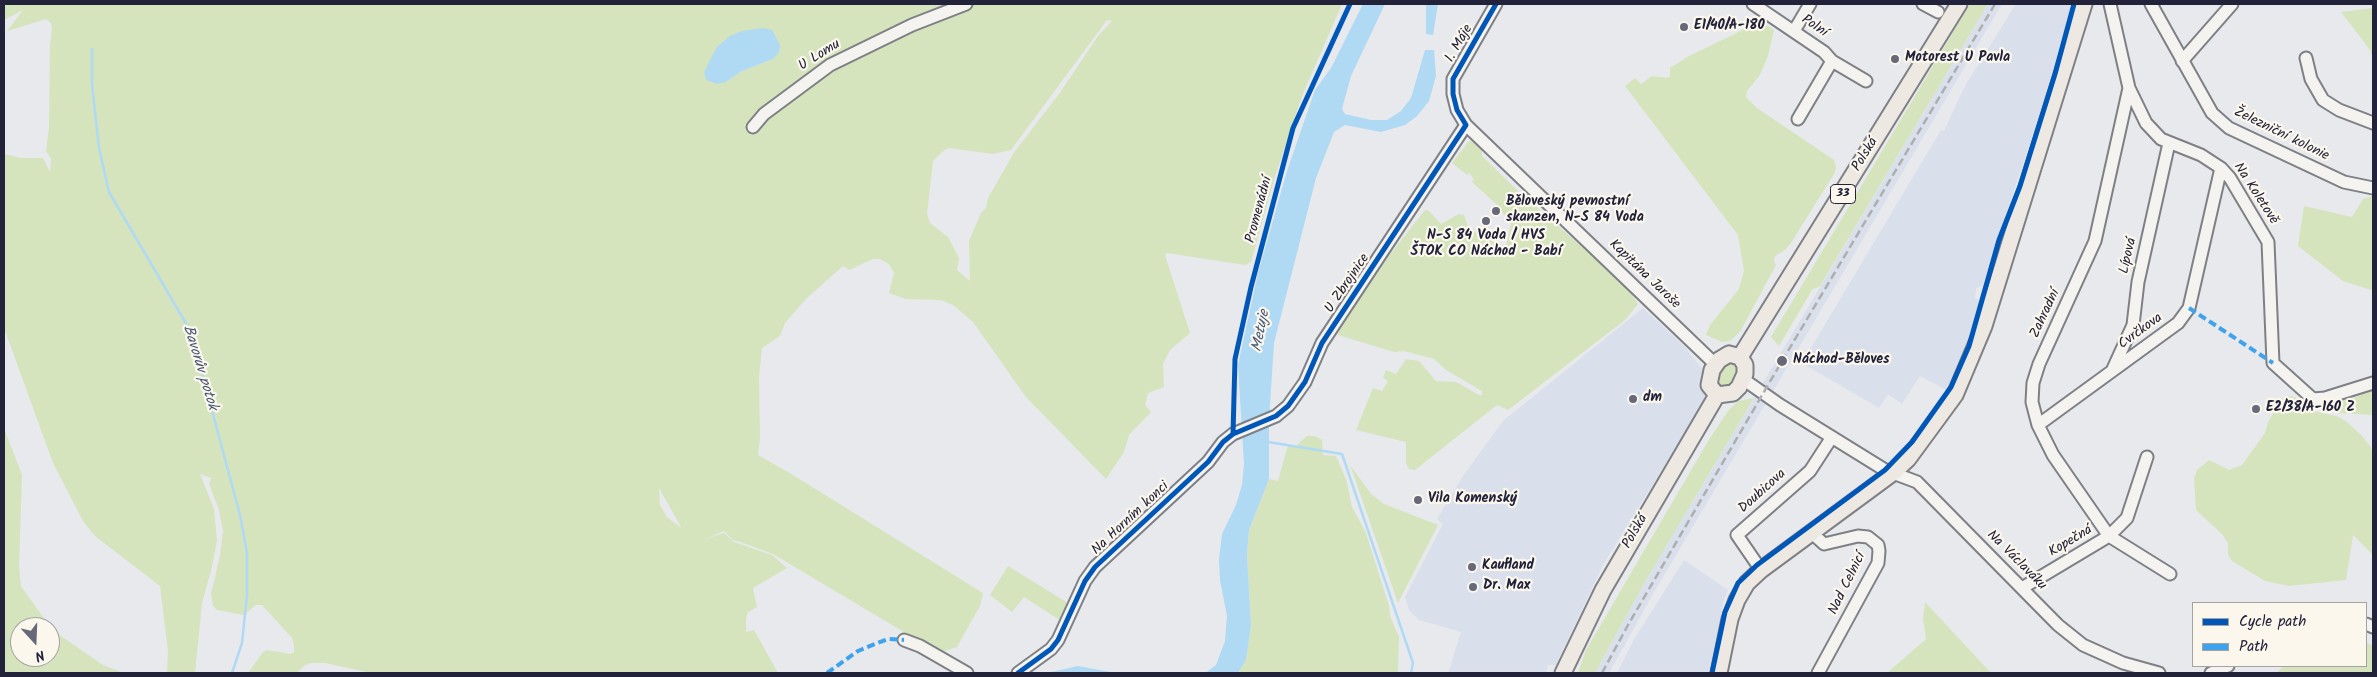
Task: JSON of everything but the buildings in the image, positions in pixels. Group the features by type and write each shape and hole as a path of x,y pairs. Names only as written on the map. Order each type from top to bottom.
{"main road":[{"name":"Polská","path":"1740,357 1806,254 1958,4"},
{"path":"1719,673 1730,619 1737,600 1747,583 1761,570 1894,472 1908,459 1937,422 1964,379 1984,326 2084,4"},
{"path":"1730,354 1740,357 1745,365 1743,379 1733,393 1722,396 1717,395 1709,385 1715,364 1730,354"},
{"name":"Polská","path":"1563,673 1603,590 1717,395"}],"street":[{"name":"U Lomu","path":"753,127 764,114 830,65 912,25 966,4"},
{"name":"1. Máje","path":"1466,125 1457,110 1453,94 1453,79 1496,4"},
{"name":"Polní","path":"1752,4 1824,52 1832,61 1866,81"},
{"path":"1794,31 1810,4"},
{"path":"1923,4 1938,12"},
{"name":"Na Koletově","path":"2110,4 2128,88 2146,123 2154,133 2169,143 2201,155 2220,168 2230,178 2268,242 2273,364 2313,399 2325,398 2373,383"},
{"name":"Železniční kolonie","path":"2151,4 2212,113 2229,128 2344,182 2373,188"},
{"path":"2182,61 2232,4"},
{"path":"2306,58 2311,79 2323,100 2339,110 2373,123"},
{"path":"1798,119 1832,61"},
{"name":"Zahradní","path":"2109,536 2053,455 2038,425 2032,402 2032,383 2095,241 2128,88"},
{"name":"Kapitána Jaroše","path":"1466,125 1715,364"},
{"name":"U Zbrojnice","path":"1233,434 1276,416 1288,406 1305,382 1322,343 1466,125"},
{"name":"Lípová","path":"2111,372 2133,324 2138,282 2169,143"},
{"name":"Cvrčkova","path":"2038,425 2178,324 2189,308 2220,168"},
{"path":"1743,379 1885,470 1894,472"},
{"name":"Na Horním konci","path":"1018,673 1051,649 1058,640 1085,581 1096,567 1208,462 1223,442 1233,434"},
{"name":"Doubicova","path":"1761,570 1737,535 1810,470 1832,437"},
{"name":"Kopečná","path":"2022,588 2109,536 2127,518 2147,457"},
{"name":"Na Václaváku","path":"1894,472 1917,482 2058,624 2083,645 2120,668 2159,673"},
{"name":"Nad Celnicí","path":"1812,533 1824,544 1858,536 1868,537 1878,545 1880,551 1878,562 1818,673"},
{"name":"Kopečná","path":"2109,536 2170,574"},
{"path":"904,640 920,646 967,673"},
{"path":"2211,673 2226,667"}],"shaded area":[{"path":"1988,4 2002,4 1653,594 1609,673 1595,673 1642,587"},
{"path":"2016,4 2077,4 2059,47 2055,68 1982,286 1976,288 1975,298 1980,301 1962,357 1946,390 1920,376 1902,404 1888,394 1879,408 1802,363 1941,130 1944,131 1965,86"},
{"path":"1643,308 1683,345 1703,370 1705,400 1603,565 1556,665 1548,665 1546,673 1448,673 1461,632 1419,620 1409,610 1405,597 1443,524 1437,519 1463,476 1503,421"},
{"path":"1684,560 1728,590 1724,599 1710,673 1617,673 1633,641"}],"green space":[{"path":"4,4 1342,4 1302,96 1274,180 1251,262 1245,265 1167,253 1165,255 1190,333 1170,350 1163,364 1164,387 1148,393 1145,405 1151,412 1129,435 1124,452 1106,479 1026,397 973,322 953,305 941,300 906,299 889,293 894,273 889,264 880,259 873,259 849,270 843,266 807,298 785,323 780,336 762,348 759,377 760,438 758,455 983,593 980,606 957,647 939,653 773,554 733,540 724,531 703,540 724,533 734,542 772,555 787,568 753,588 757,607 748,612 746,618 746,632 754,630 778,673 371,673 325,663 311,663 305,665 297,673 248,673 263,652 267,650 290,654 294,652 294,645 292,638 262,605 256,605 244,615 217,610 213,606 211,594 220,555 223,531 219,510 209,484 211,478 200,474 214,509 217,541 202,603 195,673 167,673 168,651 160,586 95,536 83,521 53,463 4,328 4,154 21,158 43,158 50,172 51,159 46,151 49,127 50,44 52,29 51,23 46,19 7,31 23,10 4,20","holes":["1107,20 1112,21 1098,36 1059,94 1015,151 988,198 986,208 981,213 969,241 970,281 957,270 959,258 948,237 930,223 927,214 933,161 949,148 993,154 1011,150","776,36 773,59 742,71 726,82","659,488 681,528 667,517 660,505"]},
{"path":"1970,4 1988,4 1820,286 1812,290 1779,346 1771,337"},
{"path":"2373,8 2373,59 2370,50 2341,12"},
{"path":"1757,19 1774,30 1768,56 1760,75 1747,91 1746,97 1757,108 1834,160 1836,167 1834,174 1791,243 1785,250 1775,256 1774,262 1776,265 1740,332 1730,341 1722,342 1706,335 1710,325 1739,289 1744,271 1738,235 1625,86 1635,78 1641,84 1652,76 1668,78 1670,76 1670,68 1689,56 1749,27"},
{"path":"1469,141 1474,141 1482,150 1482,156 1519,192 1627,286 1638,304 1625,320 1508,410 1497,405 1415,470 1409,469 1406,463 1406,442 1356,430 1373,388 1382,391 1388,381 1383,378 1386,370 1396,374 1406,359 1419,361 1436,381 1456,382 1479,395 1482,395 1482,391 1446,370 1434,359 1404,351 1394,352 1338,335 1341,326 1388,257 1425,210 1429,211 1441,224 1459,214 1464,215 1469,229 1506,247 1511,223 1496,204 1472,182 1474,179 1469,173 1467,175 1452,163"},
{"path":"2373,196 2373,289 2371,290 2343,281 2298,246 2304,206 2352,217 2363,199"},
{"path":"1734,361 1739,366 1739,373 1734,383 1722,389 1715,383 1717,373 1726,363"},
{"path":"2373,389 2373,415 2337,413 2317,403 2351,399"},
{"path":"2291,396 2298,399 2312,411 2336,416 2346,421 2362,436 2373,453 2373,555 2353,535 2346,580 2289,586 2265,581 2232,561 2228,555 2228,543 2222,534 2196,510 2194,478 2197,470 2209,460 2229,470 2242,465 2265,433 2268,422 2277,407 2284,398"},
{"path":"1754,398 1642,587 1595,673 1578,673 1586,650 1710,438 1728,411 1738,401"},
{"path":"4,428 22,475 19,567 21,586 43,617 10,617 10,667 60,667 60,635 103,665 124,673 4,673"},
{"path":"1307,436 1315,436 1322,440 1323,455 1336,456 1346,479 1352,507 1366,533 1389,606 1390,616 1399,637 1398,673 1238,673 1246,660 1251,625 1247,555 1249,530 1269,479 1278,481 1288,445 1296,446"},
{"path":"1350,465 1371,494 1384,504 1438,525 1398,603"},
{"path":"1008,566 1071,605 1063,619 1058,619 1024,597 1012,612 990,595"},
{"path":"1925,602 1991,673 1887,673 1926,639 1923,619"},
{"path":"2367,643 2373,646 2373,673 2276,673 2283,667 2367,667"}],"water":[{"name":"Metuje","path":"1363,4 1385,4 1351,76 1342,109 1345,114 1371,120 1387,120 1401,111 1411,98 1425,50 1434,50 1436,76 1429,101 1417,116 1405,125 1381,132 1345,125 1334,132 1316,178 1274,343 1269,420 1269,479 1249,530 1247,555 1251,625 1246,660 1238,673 1205,673 1216,665 1225,641 1227,616 1220,580 1219,559 1222,534 1236,505 1242,485 1244,464 1238,365 1258,273 1287,171 1315,90 1331,68"},
{"path":"1426,4 1438,4 1433,35 1426,34"},
{"path":"763,28 772,30 780,45 779,52 773,59 742,71 726,82 717,84 706,80 704,72 717,47 730,36 742,31"},
{"path":"1078,666 1116,673 1047,673"}],"waterway":[{"name":"Bavorův potok","path":"92,49 92,84 99,148 109,192 191,332 240,515 247,553 247,595 242,643 232,673"},
{"path":"1268,442 1342,454 1413,663 1411,673"}],"railway":[{"path":"1602,673 1782,361 1995,4"}],"marked path":[{"path":"2189,308 2273,363"},
{"path":"827,673 858,651 888,639 904,640"}],"cycle path":[{"name":"Promenádní","path":"1233,434 1235,359 1251,287 1293,128 1350,4"},
{"path":"1018,673 1051,649 1058,640 1085,581 1095,567 1208,462 1223,442 1233,434 1276,416 1288,406 1305,382 1322,343 1466,125 1457,110 1453,94 1453,79 1496,4"},
{"path":"1712,673 1725,612 1738,583 1757,565 1885,470 1912,442 1951,387 1969,346 1999,240 2020,186 2055,74 2074,4"}],"place":[{"name":"E1/40/A-180","path":"1684,27"},
{"name":"Motorest U Pavla","path":"1895,59"},
{"name":"Běloveský pevnostní skanzen, N-S 84 Voda","path":"1496,211"},
{"name":"N-S 84 Voda / HVS ŠTOK CO Náchod - Babí","path":"1486,221"},
{"name":"Náchod-Běloves","path":"1782,361"},
{"name":"dm","path":"1633,399"},
{"name":"E2/38/A-160 Z","path":"2256,409"},
{"name":"Vila Komenský","path":"1418,500"},
{"name":"Kaufland","path":"1472,567"},
{"name":"Dr. Max","path":"1473,587"}]}
